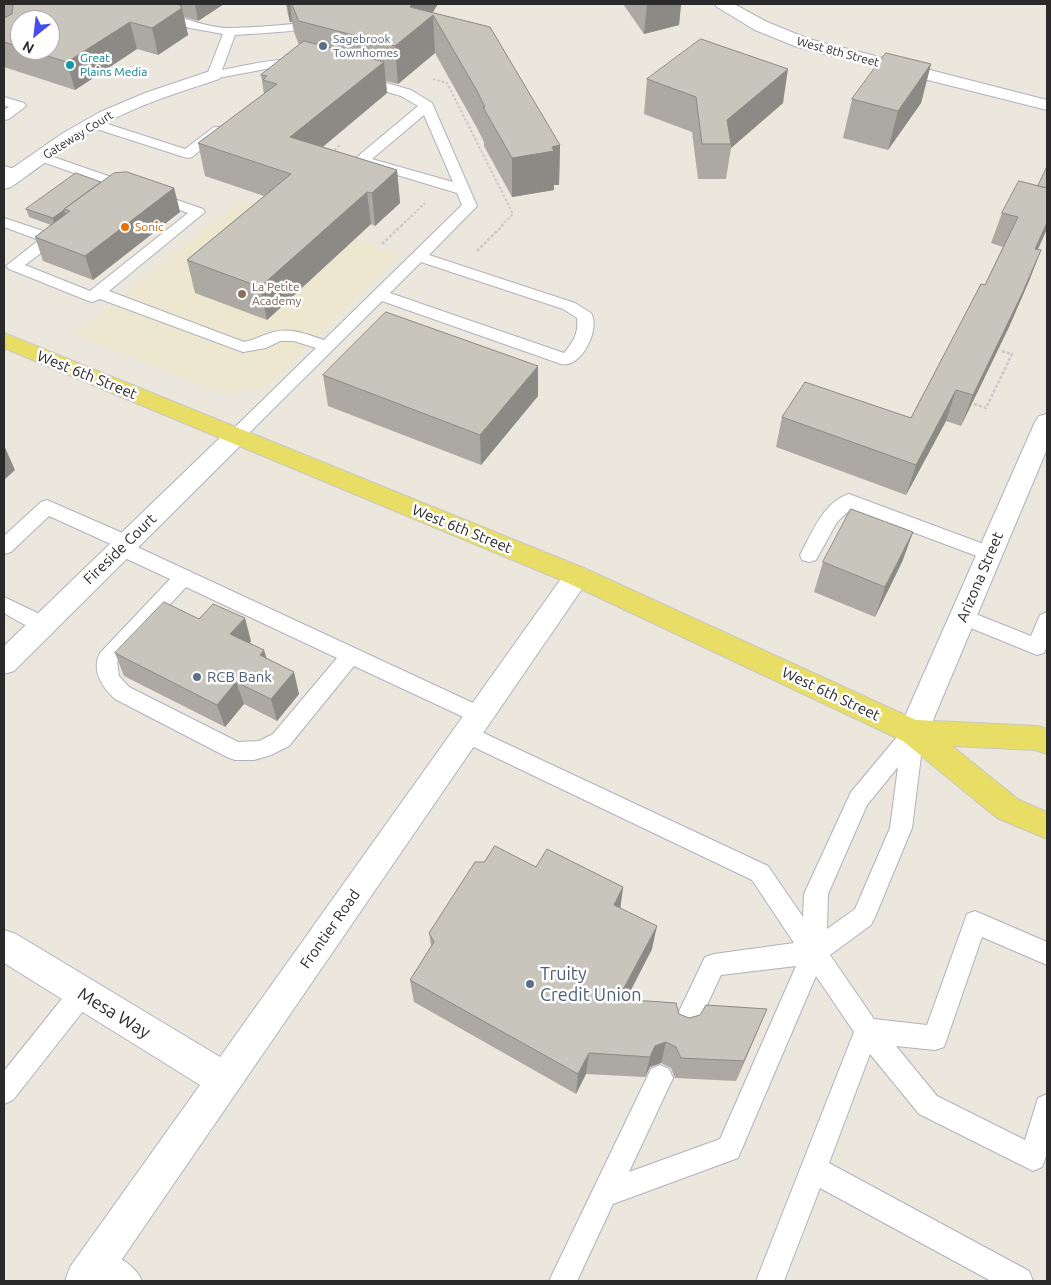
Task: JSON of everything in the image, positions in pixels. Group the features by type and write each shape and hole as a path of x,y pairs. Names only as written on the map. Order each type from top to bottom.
{"main road":[{"name":"West 6th Street","path":"4,340 577,576 913,732 1008,809 1047,826"},
{"name":"West 6th Street","path":"913,732 1038,738 1047,742"}],"street":[{"name":"West 8th Street","path":"723,4 761,26 803,43 1047,105"},
{"name":"Gateway Court","path":"8,176 42,157 92,123 128,106 213,76"},
{"name":"Arizona Street","path":"913,732 1047,422"},
{"name":"Fireside Court","path":"4,662 236,436"},
{"name":"Frontier Road","path":"91,1271 577,576"},
{"name":"Mesa Way","path":"4,945 225,1080"}],"lane":[{"path":"122,4 194,25 230,32 308,25 349,17 368,4"},
{"path":"213,76 230,32"},
{"path":"213,76 278,63 296,63 315,67"},
{"path":"236,436 470,206 427,106 406,93 348,76"},
{"path":"4,101 19,106 4,116"},
{"path":"427,106 362,160 463,190"},
{"path":"92,123 187,154 227,124"},
{"path":"42,157 198,212 92,297 14,266 72,223"},
{"path":"109,196 124,186"},
{"path":"4,222 50,239"},
{"path":"380,295 567,360 583,341 587,327 585,316 569,306 420,256"},
{"path":"97,292 243,348 260,344 277,336 295,336 327,346"},
{"path":"809,555 832,516 841,504 849,501 990,554"},
{"path":"4,546 47,507 184,578 351,655 473,725 760,873 867,1030 928,1105 1033,1158 1047,1107"},
{"path":"184,578 107,659 106,671 112,685 122,693 235,751 250,753 266,749 281,740 351,655"},
{"path":"4,604 43,624"},
{"path":"963,617 1037,647 1047,620"},
{"path":"684,1026 714,965 814,952 864,917 901,828 913,732"},
{"path":"604,1194 729,1149 814,952 816,894 858,799 913,732"},
{"path":"867,1030 935,1038 975,922 1047,954"},
{"path":"4,1091 82,993"},
{"path":"770,1281 867,1030"},
{"path":"562,1281 660,1078"},
{"path":"814,1170 1019,1281"},
{"path":"91,1271 128,1281"}],"path":[{"path":"382,244 445,185"},
{"path":"974,404 986,408 1001,379 1012,354 1001,351"}],"shaded area":[{"name":"La Petite Academy","path":"240,201 401,255 272,381 255,390 221,393 74,334"}],"building":[{"path":"11,4 179,4 182,8 152,28 130,22 67,62 60,60 60,10 12,10 13,5"},
{"path":"292,4 412,4 410,7 490,27 560,145 552,147 554,151 512,158 483,107 485,107 476,89 433,15 395,46 299,21"},
{"path":"10,15 10,44 4,42 4,18"},
{"path":"701,39 788,69 727,120 731,144 702,144 696,97 647,79"},
{"path":"304,41 384,62 290,137 397,170 372,193 367,192 260,287 187,260 291,174 198,143 277,84 263,80 267,76 261,75"},
{"path":"886,53 931,64 898,111 852,99"},
{"path":"1047,167 1047,188 1038,186"},
{"path":"127,172 174,188 85,256 35,237 70,211 64,209 114,173"},
{"path":"76,173 101,182 53,218 26,209"},
{"path":"1019,181 1047,188 1047,223 1035,249 1041,250 973,395 956,390 916,465 782,417 805,382 911,418 981,284 985,285 1018,217 1002,213"},
{"path":"386,312 538,366 480,435 323,375"},
{"path":"851,509 913,532 885,587 823,562"},
{"name":"RCB Bank","path":"164,602 199,619 213,604 245,618 230,634 264,650 260,655 294,672 271,699 236,682 217,705 115,653"},
{"name":"Truity Credit Union","path":"495,846 536,867 547,849 623,887 614,905 657,926 618,999 676,1003 679,1014 689,1018 700,1015 706,1005 767,1009 744,1061 681,1058 676,1047 666,1042 655,1046 650,1057 589,1053 578,1074 410,980 434,942 429,933 475,862 484,862"}],"place":[{"name":"Sagebrook Townhomes","path":"323,46"},
{"name":"Great Plains Media","path":"70,65"},
{"name":"Sonic","path":"125,227"},
{"name":"La Petite Academy","path":"242,294"},
{"name":"RCB Bank","path":"197,677"},
{"name":"Truity Credit Union","path":"530,984"}]}
